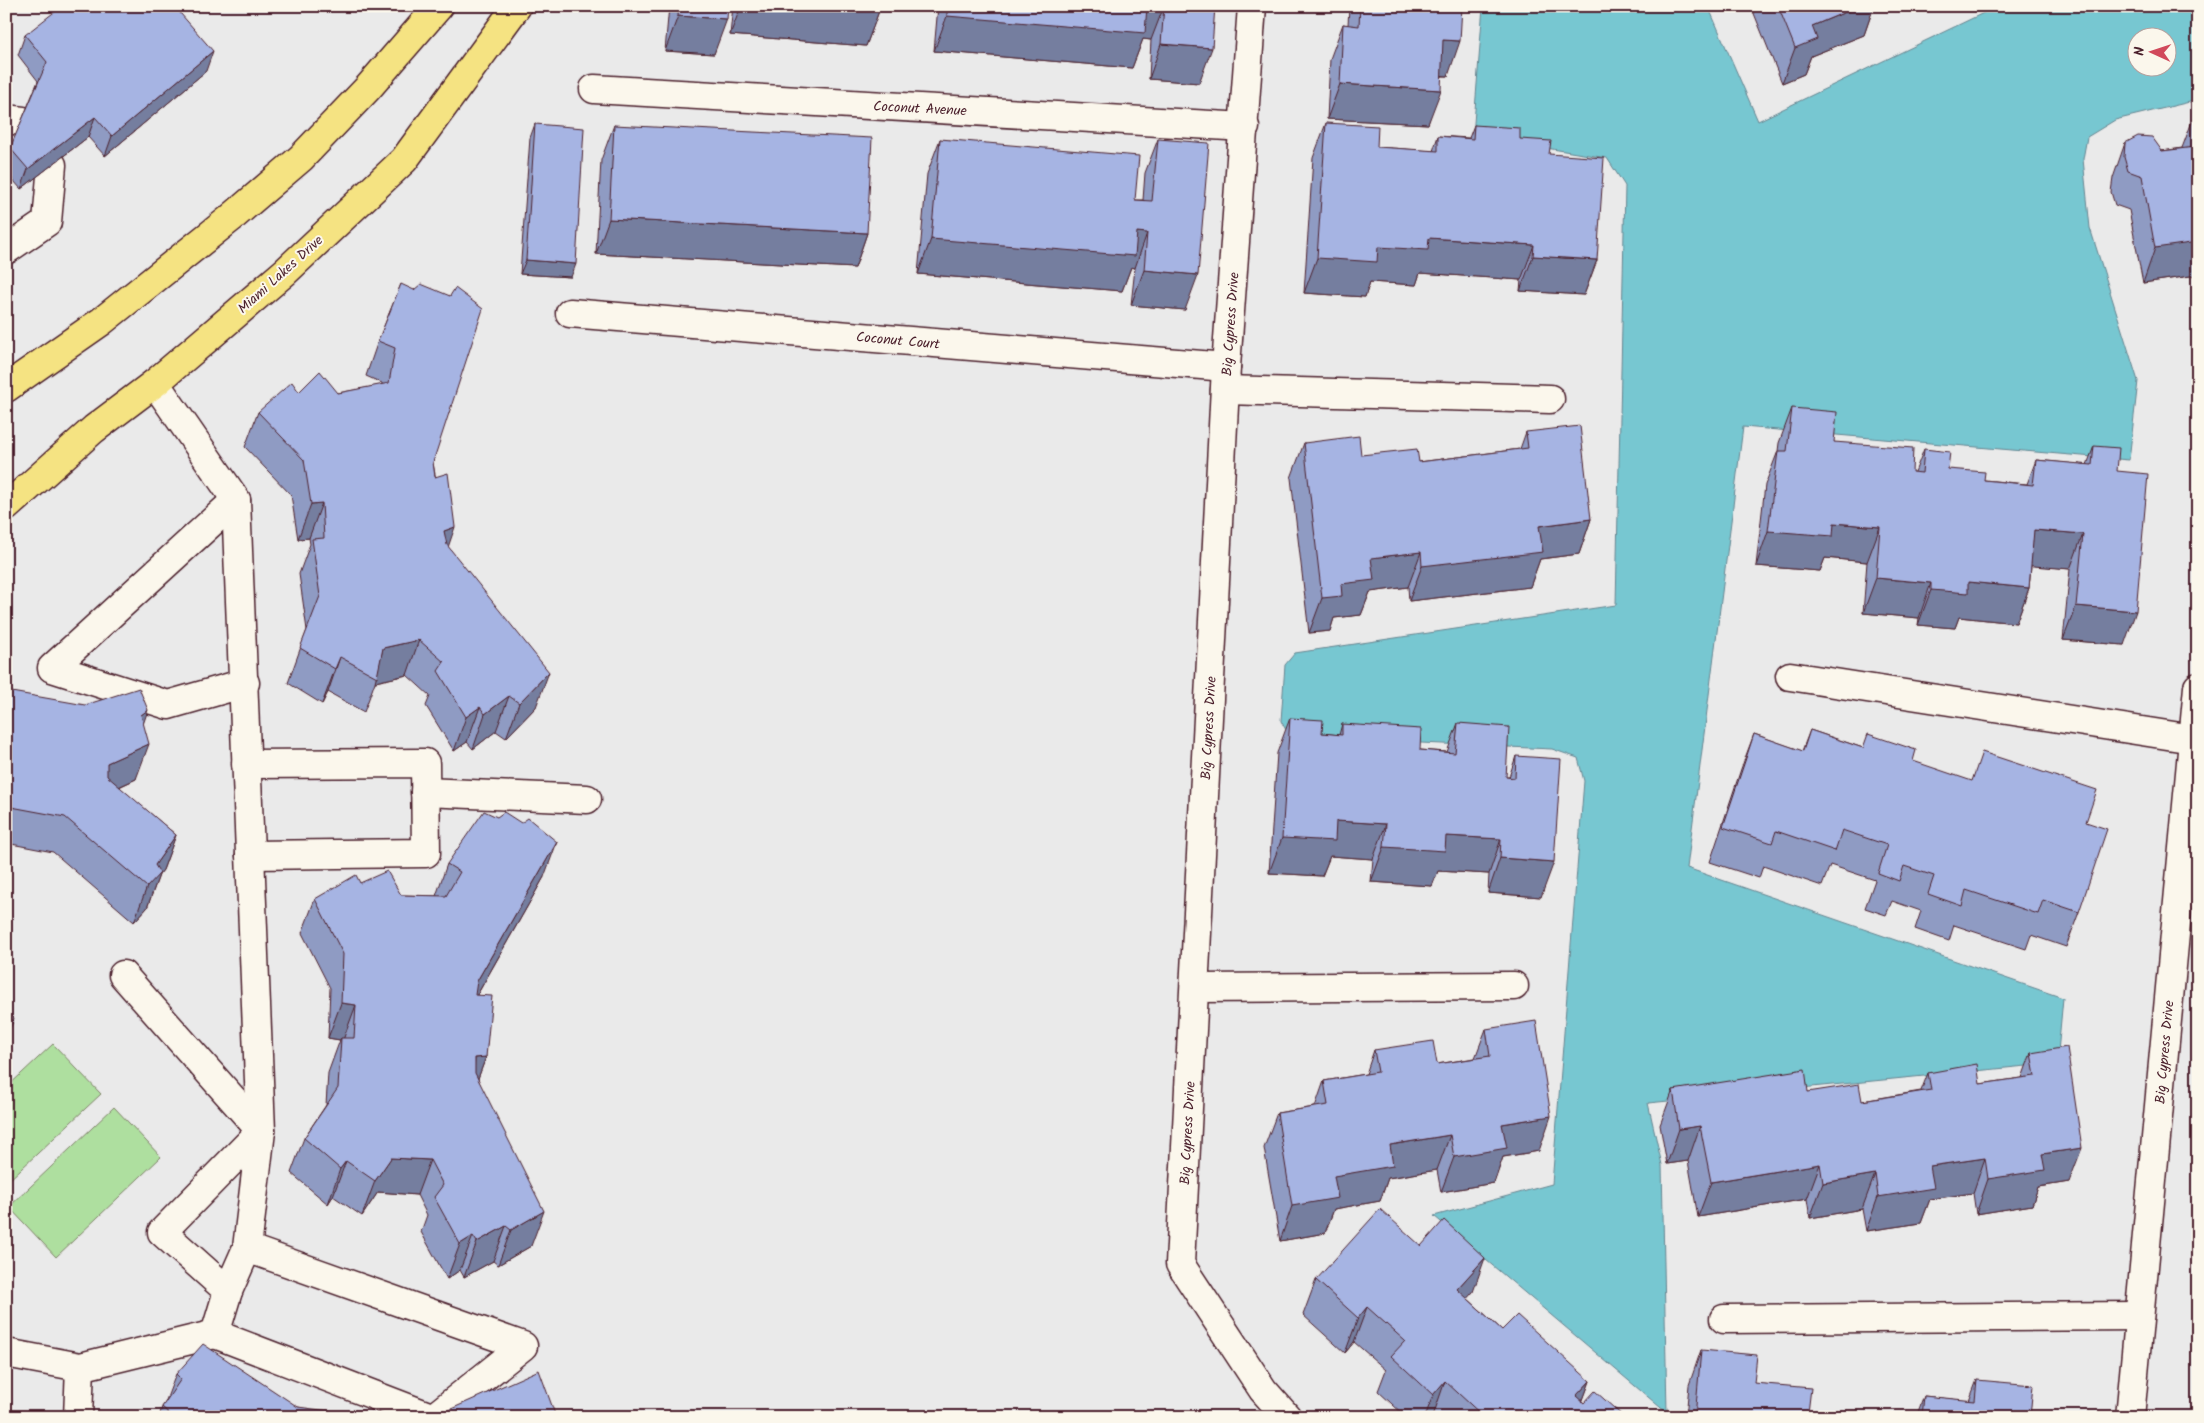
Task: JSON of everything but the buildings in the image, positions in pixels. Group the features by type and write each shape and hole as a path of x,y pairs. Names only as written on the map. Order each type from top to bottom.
{"main road":[{"path":"6,388 102,321 231,218 301,158 367,89 439,6"},
{"name":"Miami Lakes Drive","path":"6,507 94,430 155,383 285,272 404,160 517,6"}],"street":[{"name":"Big Cypress Drive","path":"1252,6 1226,378 1180,1264 1263,1390 1287,1417"},
{"name":"Coconut Avenue","path":"594,89 1245,127"},
{"path":"6,250 47,222 52,166"},
{"name":"Coconut Court","path":"570,313 1226,378 1550,399"},
{"path":"155,383 236,500 245,683 246,764 261,1131 247,1248 228,1291 214,1334"},
{"path":"236,500 52,668 168,705 245,683"},
{"path":"1790,676 2193,739"},
{"name":"Big Cypress Drive","path":"2130,1417 2198,687"},
{"path":"246,764 425,763 426,854 250,855"},
{"path":"425,792 587,799"},
{"path":"123,975 261,1131"},
{"path":"1194,988 1514,986"},
{"path":"228,1291 162,1232 261,1131"},
{"path":"6,1353 80,1367 214,1334 432,1417 523,1346 247,1248"},
{"path":"1724,1319 2139,1316"},
{"path":"78,1417 80,1367"}],"green space":[{"path":"53,1044 101,1094 6,1183 6,1088"},
{"path":"114,1107 161,1157 56,1257 9,1207"}],"water":[{"path":"1483,6 1708,6 1758,121 1998,6 2198,6 2198,100 2115,120 2087,137 2083,159 2090,228 2138,381 2129,460 1743,427 1687,868 2063,998 2057,1063 1648,1103 1662,1165 1667,1413 1434,1216 1552,1184 1584,781 1578,758 1552,749 1290,737 1281,721 1285,665 1295,653 1616,605 1625,186 1607,158 1473,136"}]}
